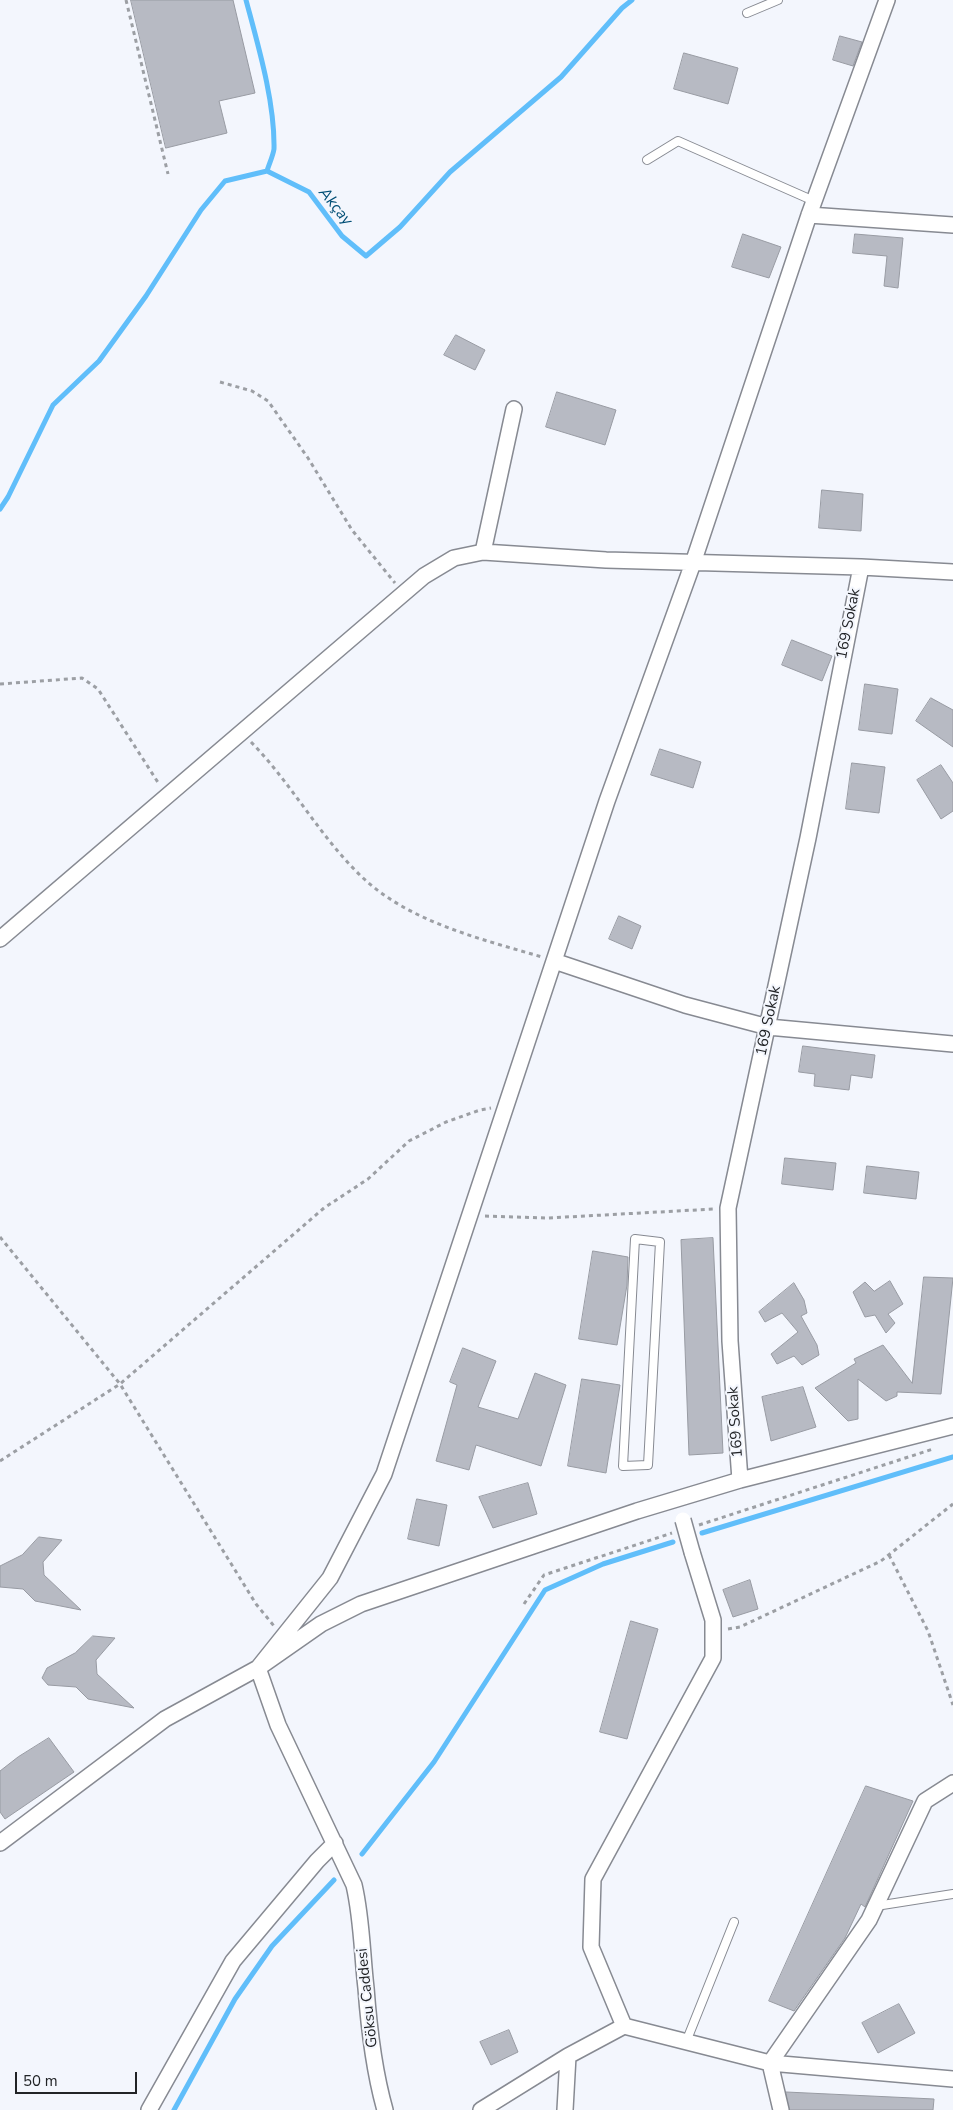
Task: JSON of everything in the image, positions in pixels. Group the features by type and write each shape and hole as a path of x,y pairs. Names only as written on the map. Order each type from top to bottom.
{"street":[{"path":"258,1668 330,1578 384,1474 607,801 693,563 809,215 888,0"},
{"path":"809,215 953,225"},
{"path":"483,552 514,409"},
{"path":"0,939 424,576 454,558 483,552 606,560 860,567 953,572"},
{"name":"169 Sokak","path":"740,1480 730,1341 728,1208 808,838 860,567"},
{"path":"554,961 684,1005 768,1026 953,1044"},
{"path":"0,1843 165,1719 258,1668 321,1624 361,1604 740,1480 953,1426"},
{"path":"624,2026 590,1947 592,1879 713,1658 713,1620 686,1526 676,1500"},
{"name":"Göksu Caddesi","path":"258,1668 278,1725 354,1885 359,1907 366,1990 380,2091 385,2110"},
{"path":"781,2110 770,2063 869,1920 925,1801 953,1783"},
{"path":"149,2110 234,1961 318,1861 335,1844"},
{"path":"481,2110 568,2056 624,2026 770,2063 953,2078"},
{"path":"565,2110 568,2056"}],"lane":[{"path":"747,13 778,0"},
{"path":"647,160 678,141 814,201"},
{"path":"635,1238 660,1242 648,1465 624,1466 635,1238"},
{"path":"876,1906 953,1894"},
{"path":"686,2042 734,1922"}],"path":[{"path":"126,0 168,174"},
{"path":"220,382 252,391 268,401 308,458 352,530 404,594"},
{"path":"0,684 82,678 98,689 154,780 169,795"},
{"path":"241,733 263,754 339,852 362,877 387,898 412,913 491,942 554,961"},
{"path":"0,1461 120,1384 324,1208 368,1179 409,1141 455,1119 480,1110 506,1106"},
{"path":"470,1216 548,1218 728,1208"},
{"path":"0,1237 120,1384 256,1604 283,1636"},
{"path":"524,1604 544,1575 686,1526 934,1448"},
{"path":"713,1633 740,1626 881,1562 953,1504"},
{"path":"889,1555 928,1631 953,1705"}],"building":[{"path":"131,0 233,0 255,93 219,101 227,133 166,148"},
{"path":"840,36 862,42 853,66 833,60"},
{"path":"684,53 738,68 728,104 674,89"},
{"path":"743,234 781,247 769,278 732,267"},
{"path":"855,234 903,238 898,288 884,286 887,256 853,253"},
{"path":"456,335 485,350 475,370 444,355"},
{"path":"557,392 616,410 605,445 546,427"},
{"path":"822,490 863,494 861,531 819,528"},
{"path":"792,640 832,656 822,681 782,665"},
{"path":"865,684 898,689 892,734 859,730"},
{"path":"931,698 953,710 953,747 916,721"},
{"path":"660,749 701,762 693,788 651,775"},
{"path":"852,763 885,767 879,813 846,809"},
{"path":"941,765 953,783 953,811 941,819 917,780"},
{"path":"619,916 641,926 632,949 609,939"},
{"path":"803,1046 875,1055 872,1078 851,1075 849,1090 814,1086 815,1074 799,1072"},
{"path":"785,1158 836,1163 833,1190 782,1184"},
{"path":"867,1166 919,1172 916,1199 864,1193"},
{"path":"713,1238 723,1453 689,1455 681,1240"},
{"path":"593,1251 628,1257 627,1285 617,1345 579,1339"},
{"path":"924,1277 953,1278 941,1394 897,1392 897,1396 886,1401 858,1379 858,1419 848,1421 815,1388 856,1363 854,1359 883,1345 912,1383"},
{"path":"890,1281 903,1304 888,1314 895,1323 886,1333 875,1315 865,1317 853,1292 865,1282 874,1291"},
{"path":"794,1283 804,1300 807,1313 801,1316 817,1345 819,1355 802,1365 794,1356 777,1364 771,1354 798,1332 782,1313 765,1322 759,1312"},
{"path":"463,1348 496,1361 478,1407 518,1419 535,1373 566,1385 541,1466 476,1445 469,1470 436,1461 457,1385 450,1382"},
{"path":"582,1379 620,1385 606,1473 568,1466"},
{"path":"803,1387 816,1427 771,1441 762,1397"},
{"path":"528,1483 537,1514 493,1528 479,1497"},
{"path":"417,1499 447,1505 439,1546 408,1539"},
{"path":"39,1537 62,1540 43,1562 44,1575 81,1610 35,1601 23,1589 0,1587 0,1566 22,1555"},
{"path":"750,1580 758,1609 733,1617 723,1590"},
{"path":"631,1621 658,1629 627,1739 600,1732"},
{"path":"93,1636 115,1638 96,1660 97,1674 134,1708 88,1699 76,1687 48,1685 42,1678 47,1668 75,1653"},
{"path":"49,1738 74,1772 5,1819 0,1812 0,1771 18,1757"},
{"path":"866,1786 913,1801 865,1907 861,1904 845,1938 794,2011 769,2001"},
{"path":"899,2004 915,2033 878,2053 862,2023"},
{"path":"509,2030 518,2052 491,2065 480,2042"},
{"path":"786,2092 934,2099 933,2110 790,2110"}],"waterway":[{"path":"246,0 265,74 272,112 274,149 267,171"},
{"name":"Akçay","path":"0,509 8,497 53,405 99,361 146,296 201,210 225,181 267,171 309,192 342,236 366,256 400,227 450,172 561,77 622,8 632,0"},
{"path":"702,1533 953,1457"},
{"path":"362,1854 434,1762 545,1590 603,1564 673,1542"},
{"path":"174,2110 235,1999 272,1946 334,1880"}]}
